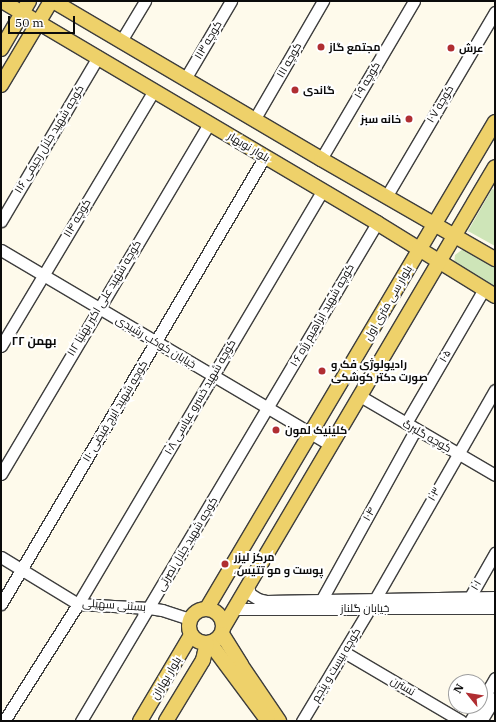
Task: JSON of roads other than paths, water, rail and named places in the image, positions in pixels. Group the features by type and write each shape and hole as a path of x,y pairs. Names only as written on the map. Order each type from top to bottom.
{"main road":[{"name":"بلوار نوبهار","path":"2,1 26,7 38,22 377,223 489,292"},
{"path":"1,85 52,1 434,225 495,259"},
{"path":"1,49 26,7"},
{"name":"بلوار سی متری اول","path":"207,608 495,122"},
{"name":"بلوار سی متری اول","path":"222,631 495,167"},
{"path":"222,631 219,638 208,643 199,642 191,635 189,630 190,619 197,611 207,608 217,612 221,617 222,631 241,665 279,721"},
{"name":"بلوار بهاران","path":"140,721 191,635"},
{"path":"208,643 268,721"},
{"name":"بلوار بهاران","path":"166,721 204,660 208,643"}],"street":[{"path":"121,41 145,1"},
{"name":"کوچه ۱۱۳","path":"185,79 232,1"},
{"name":"کوچه ۱۱۱","path":"254,120 324,1"},
{"name":"کوچه ۱۰۹","path":"321,159 414,1"},
{"name":"کوچه ۱۰۷","path":"386,196 495,12"},
{"name":"کوچه شهید جلال رحیمی ۱۱۶","path":"1,221 98,57"},
{"name":"کوچه ۱۱۴","path":"1,346 154,90"},
{"name":"کوچه شهید علی اکبر بهنیا ۱۱۲","path":"1,474 209,123"},
{"name":"کوچه شهید ایرج فیضی ۱۱۰","path":"1,604 265,156"},
{"name":"کوچه شهید خسرو عباسی ۱۰۸","path":"5,719 78,604 322,191"},
{"name":"کوچه شهید ابراهیم رژه ۱۰۶","path":"268,408 377,223"},
{"name":"خیابان کوکب رشیدی","path":"1,250 331,445"},
{"name":"۱۰۵","path":"406,423 489,292"},
{"name":"۱۰۳","path":"373,604 495,390"},
{"name":"کوچه گلبرگ","path":"360,396 495,475"},
{"name":"کوچه شهید جلال نصرتی","path":"81,721 268,408"},
{"name":"۱۰۴","path":"322,599 416,429"},
{"name":"۱۰۱","path":"470,597 495,553"},
{"name":"بستنی سهیلی","path":"1,557 78,604 149,608 162,610 190,619"},
{"name":"خیابان گلناز","path":"248,586 250,594 258,599 287,605 322,599 373,604 470,597 495,597"},
{"name":"خیابان گلناز","path":"235,609 287,605 373,604 495,608"},
{"name":"کوچه بیست و پنجم","path":"302,721 373,604"},
{"name":"نسترن","path":"344,652 461,721"},
{"path":"488,690 495,678"},
{"path":"481,721 495,698"}],"place":[{"name":"مجتمع گاز","path":"321,47"},
{"name":"عرش","path":"451,48"},
{"name":"گاندی","path":"295,90"},
{"name":"خانه سبز","path":"409,119"},
{"name":"رادیولوژی فک و صورت دکتر کوشکی","path":"322,371"},
{"name":"کلینیک لمون","path":"276,430"},
{"name":"مرکز لیزر ،پوست و مو تتیس","path":"225,564"}],"district":[{"name":"۲۲ بهمن","path":"34,341"}]}
